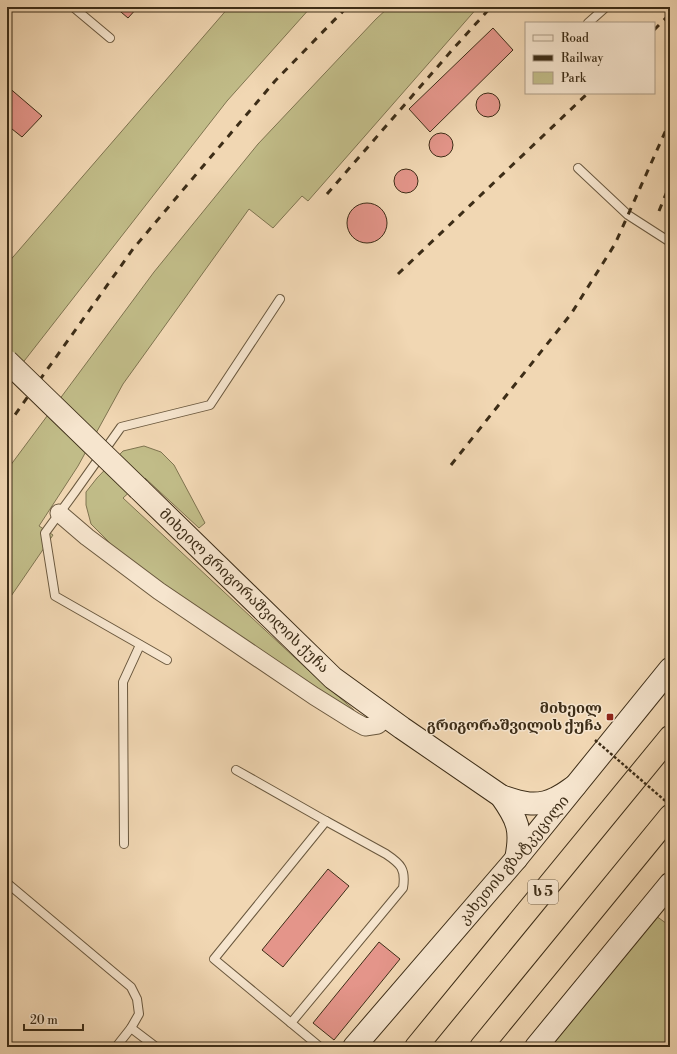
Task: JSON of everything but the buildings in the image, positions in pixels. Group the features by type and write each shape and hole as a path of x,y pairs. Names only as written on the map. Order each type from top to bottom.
{"highway":[{"name":"ს 5","path":"416,1047 670,737"},
{"path":"481,1047 670,816"}],"street":[{"name":"მიხეილ გრიგორაშვილის ქუჩა","path":"7,361 333,678 387,718 501,796"},
{"path":"59,513 87,537 159,591 308,692 354,721 365,726 378,725 387,718"},
{"name":"კახეთის გზატკეცილი","path":"354,1047 516,859 670,669"},
{"path":"501,796 519,802 533,804 556,798 575,786"},
{"path":"501,796 513,813 517,824 519,846 516,859"},
{"path":"536,1047 668,890"}],"lane":[{"path":"73,7 110,38"},
{"path":"589,22 606,7"},
{"path":"578,168 628,215 670,242"},
{"path":"167,660 55,596 45,533 121,427 210,406 280,299"},
{"path":"124,844 124,682 140,645"},
{"path":"236,770 386,854 395,860 402,870 404,878 403,888 291,1023"},
{"path":"320,1047 214,959 326,821"},
{"path":"7,883 131,987 137,999 139,1014 131,1028 116,1047"},
{"path":"131,1028 156,1047"}],"path":[{"path":"595,740 670,805"}],"green space":[{"path":"229,7 311,7 227,101 7,383 7,264"},
{"path":"389,7 478,7 308,201 302,196 273,228 249,209 123,384 78,466 39,526 53,535 7,602 7,470 154,272 258,144"},
{"path":"144,446 161,452 174,465 205,523 199,528 145,478 123,498 308,670 354,710 349,712 155,581 117,550 91,524 86,505 86,492 97,478 123,451"},
{"path":"656,916 670,926 670,1047 549,1047"}],"railway":[{"path":"7,426 133,249 275,81 347,7"},
{"path":"327,194 491,7"},
{"path":"655,29 670,14"},
{"path":"398,274 587,94"},
{"path":"451,465 571,314 615,244 670,121"},
{"path":"659,211 670,184"}],"place":[{"name":"მიხეილ გრიგორაშვილის ქუჩა","path":"610,717"}]}
